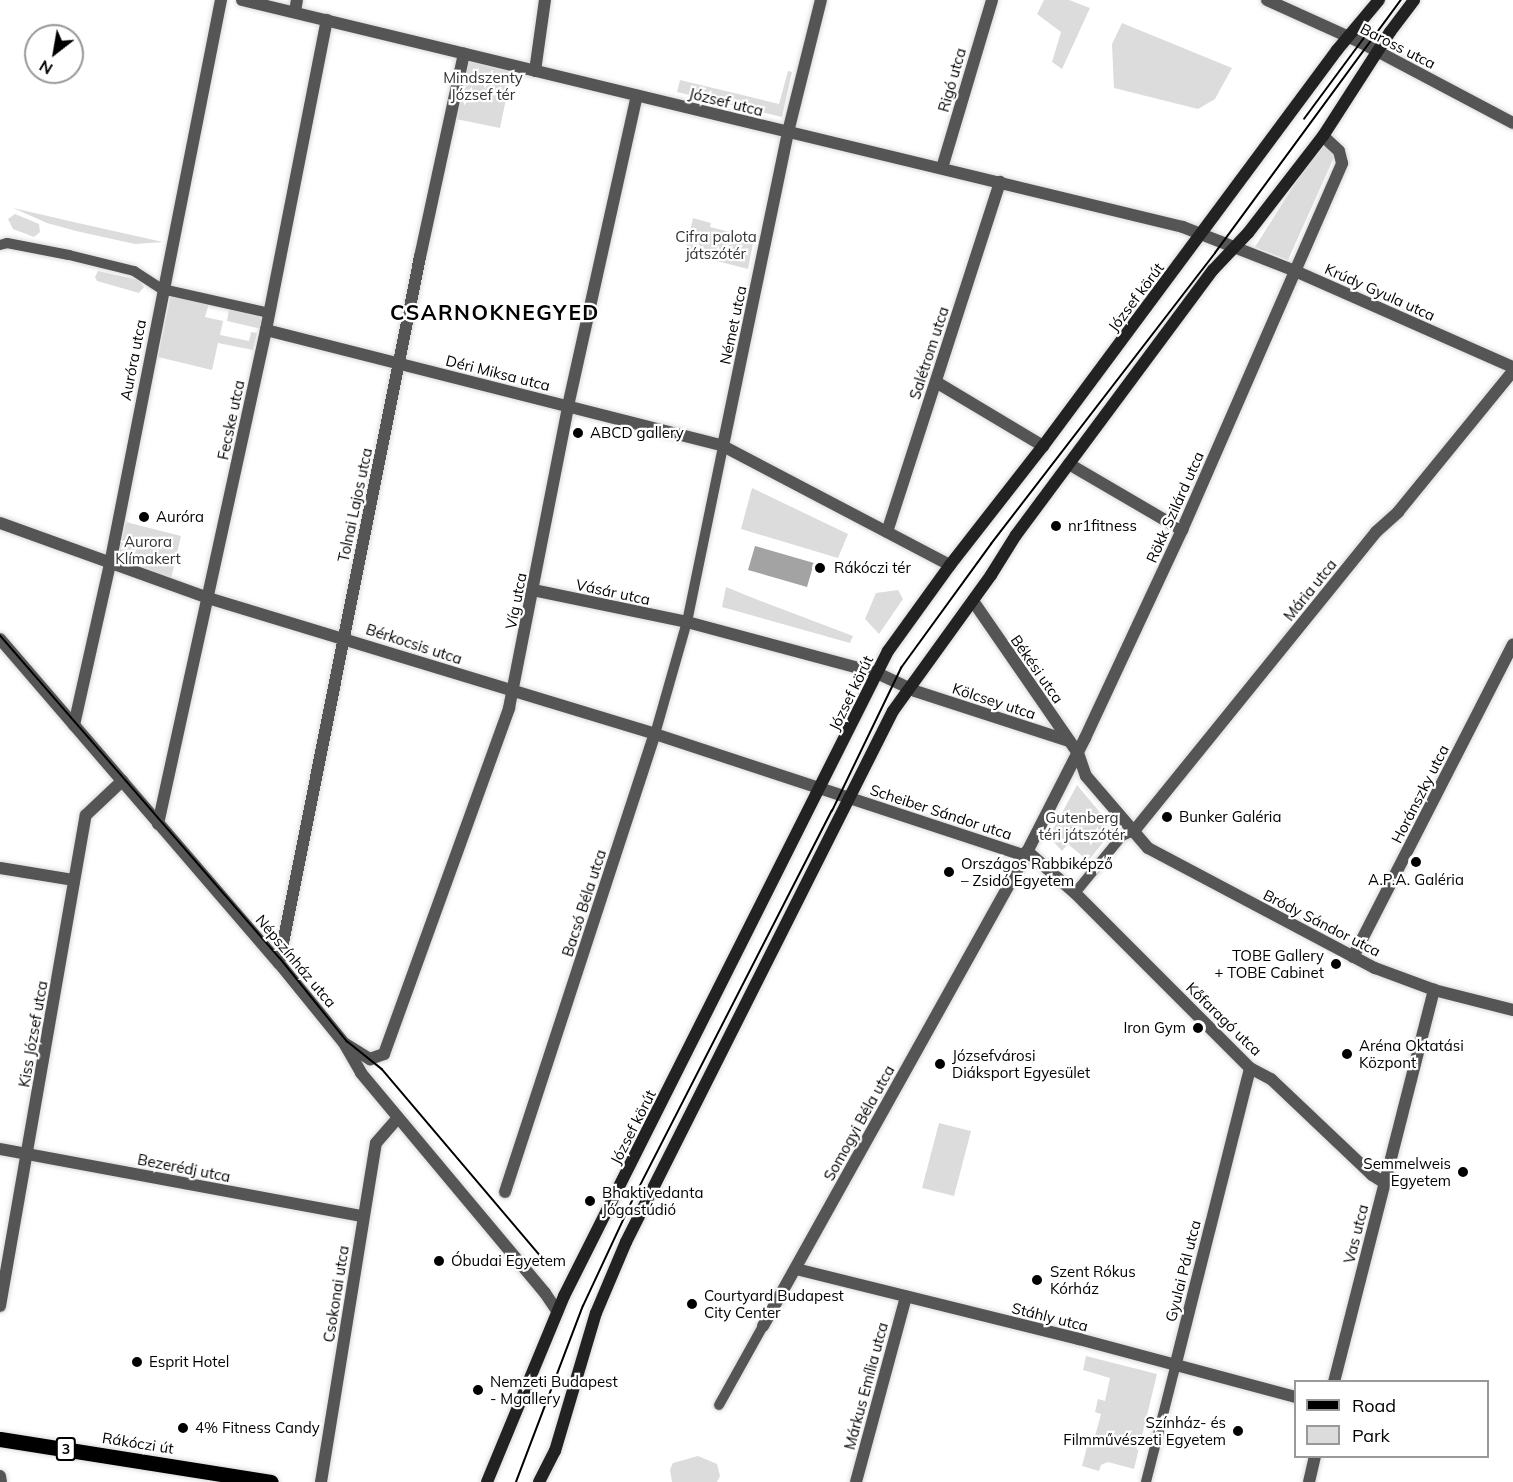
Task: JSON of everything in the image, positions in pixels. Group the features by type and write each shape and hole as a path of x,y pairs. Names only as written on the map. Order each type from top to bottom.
{"main road":[{"name":"József körút","path":"487,1482 557,1311 888,651 1203,233 1337,50 1379,0"},
{"path":"539,1482 555,1451 596,1313 626,1242 893,711 973,601 1016,535 1213,270 1248,233 1323,136 1377,52 1414,0"},
{"name":"Rákóczi út","path":"0,1439 188,1475 271,1482"}],"street":[{"name":"Auróra utca","path":"74,725 110,564 220,0"},
{"name":"József utca","path":"242,0 296,6 327,20 1000,182 1203,233 1234,246"},
{"path":"535,71 545,0"},
{"name":"Német utca","path":"723,446 788,132 821,0"},
{"name":"Rigó utca","path":"942,168 992,0"},
{"name":"Baross utca","path":"1267,0 1286,4 1513,123"},
{"name":"Fecske utca","path":"158,824 266,330 327,20"},
{"name":"Tolnai Lajos utca","path":"279,963 343,638 464,54"},
{"name":"Víg utca","path":"344,1043 370,1059 384,1054 489,767 514,692 568,406 637,96"},
{"path":"1295,270 1342,163 1339,151 1323,136"},
{"name":"Salétrom utca","path":"887,532 1000,182"},
{"path":"0,245 7,243 69,255 134,271 162,289 269,313"},
{"name":"Krúdy Gyula utca","path":"1234,246 1295,270 1513,369"},
{"name":"Rökk Szilárd utca","path":"1026,853 1078,753 1182,530 1295,270"},
{"name":"Déri Miksa utca","path":"266,330 723,446"},
{"name":"Mária utca","path":"1134,831 1376,532 1398,512 1513,369"},
{"path":"936,382 1043,446"},
{"path":"876,673 687,622 723,446 950,566"},
{"path":"1069,464 1182,530"},
{"name":"Bérkocsis utca","path":"0,523 208,598 655,734 820,790"},
{"name":"Vásár utca","path":"533,590 687,622"},
{"name":"Békési utca","path":"973,601 1078,753"},
{"name":"Bacsó Béla utca","path":"505,1192 655,734 687,622"},
{"name":"Népszínház utca","path":"0,639 279,963 344,1043 361,1073 557,1311"},
{"name":"Horánszky utca","path":"1353,957 1513,645"},
{"name":"Kölcsey utca","path":"876,673 909,689 1069,741"},
{"name":"Bródy Sándor utca","path":"1078,753 1086,776 1148,848 1353,957 1434,990 1513,1010"},
{"name":"Kiss József utca","path":"0,1306 86,815 122,781"},
{"name":"Scheiber Sándor utca","path":"820,790 1026,853"},
{"path":"1075,893 1122,836 1134,831"},
{"name":"Kőfaragó utca","path":"1026,853 1075,893 1250,1068 1271,1079 1372,1175 1384,1183"},
{"name":"Somogyi Béla utca","path":"719,1405 1026,853"},
{"path":"0,868 73,880"},
{"name":"Vas utca","path":"1335,1380 1434,990"},
{"name":"Gyulai Pál utca","path":"1146,1482 1250,1068"},
{"name":"Csokonai utca","path":"321,1482 376,1143 398,1118"},
{"name":"Bezerédj utca","path":"0,1149 363,1216"},
{"name":"Stáhly utca","path":"796,1269 1099,1344 1175,1367 1294,1397"},
{"name":"Márkus Emília utca","path":"856,1482 906,1297"},
{"path":"1309,1482 1315,1458"},
{"path":"0,1476 0,1482"}],"green space":[{"path":"1044,0 1069,0 1090,8 1062,69 1052,62 1061,32 1037,14"},
{"path":"1122,23 1232,68 1215,99 1198,109 1114,88 1112,44"},
{"name":"Mindszenty József tér","path":"464,54 513,65 500,128 451,118"},
{"path":"788,71 792,72 782,117 677,92 680,80 779,104"},
{"path":"1322,141 1335,155 1288,260 1255,247"},
{"path":"13,208 163,242 135,244 76,231 47,223"},
{"path":"15,214 39,224 40,232 34,237 13,229 8,219"},
{"name":"Cifra palota játszótér","path":"693,218 711,223 710,227 754,238 748,269 685,253"},
{"path":"98,271 139,280 144,287 139,293 97,281 95,277"},
{"path":"171,294 209,303 205,317 223,321 220,335 249,341 251,332 257,333 253,350 218,343 212,370 158,357"},
{"path":"230,304 252,309 267,325 266,330 227,321"},
{"path":"752,488 848,534 838,558 741,529"},
{"name":"Aurora Klímakert","path":"126,522 181,536 171,579 117,562"},
{"path":"726,587 853,636 850,643 722,607"},
{"path":"898,590 903,599 879,634 865,619 876,593"},
{"name":"Gutenberg téri játszótér","path":"1077,785 1114,829 1088,861 1068,844 1062,851 1049,837"},
{"path":"939,1123 971,1131 954,1196 922,1188"},
{"path":"1086,1356 1157,1374 1134,1469 1108,1462 1101,1465 1099,1471 1082,1466 1089,1439 1094,1440 1101,1414 1095,1412 1098,1399 1105,1401 1110,1378 1083,1370"},
{"path":"698,1456 717,1464 720,1476 717,1482 672,1482 670,1470 673,1463"}],"shaded area":[{"path":"755,546 814,563 807,587 748,570"}],"tram line":[{"path":"516,1482 583,1306 630,1205 832,811 901,668 991,544 1215,253 1401,0"},
{"path":"1304,119 1372,27"},
{"path":"0,635 280,958 347,1041 382,1069 544,1260"}],"place":[{"name":"ABCD gallery","path":"578,433"},
{"name":"Auróra","path":"144,517"},
{"name":"nr1fitness","path":"1056,526"},
{"name":"Rákóczi tér","path":"820,568"},
{"name":"Bunker Galéria","path":"1167,817"},
{"name":"A.P.A. Galéria","path":"1416,862"},
{"name":"Országos Rabbiképző – Zsidó Egyetem","path":"949,872"},
{"name":"TOBE Gallery + TOBE Cabinet","path":"1336,964"},
{"name":"Iron Gym","path":"1198,1028"},
{"name":"Aréna Oktatási Központ","path":"1347,1054"},
{"name":"Józsefvárosi Diáksport Egyesület","path":"940,1064"},
{"name":"Semmelweis Egyetem","path":"1463,1172"},
{"name":"Bhaktivedanta Jógastúdió","path":"590,1201"},
{"name":"Óbudai Egyetem","path":"439,1261"},
{"name":"Szent Rókus Kórház","path":"1037,1280"},
{"name":"Courtyard Budapest City Center","path":"692,1304"},
{"name":"Esprit Hotel","path":"137,1362"},
{"name":"Nemzeti Budapest - Mgallery","path":"478,1390"},
{"name":"4% Fitness Candy","path":"183,1428"},
{"name":"Színház- és Filmművészeti Egyetem","path":"1238,1431"}],"district":[{"name":"CSARNOKNEGYED","path":"495,312"}]}
